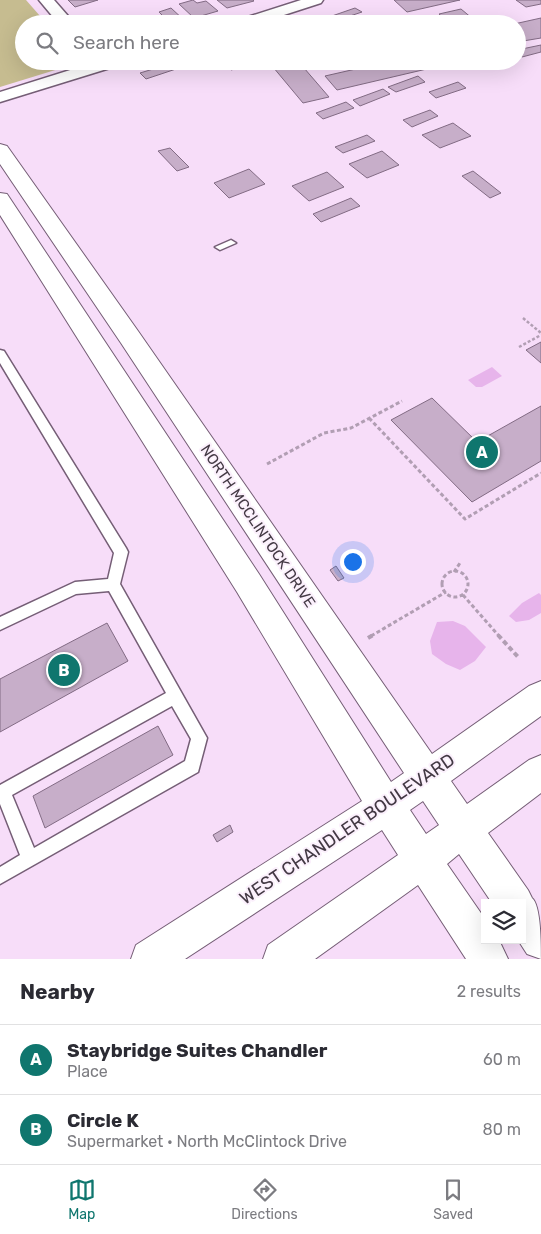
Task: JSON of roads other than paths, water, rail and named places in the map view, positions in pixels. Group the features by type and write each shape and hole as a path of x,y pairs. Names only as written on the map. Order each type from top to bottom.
{"main road":[{"name":"NORTH MCCLINTOCK DRIVE","path":"0,150 103,295 392,728 512,899"},
{"path":"0,199 72,307 248,583 356,762 489,959"},
{"path":"72,307 103,295"},
{"name":"WEST CHANDLER BOULEVARD","path":"150,959 352,830 541,697"},
{"path":"282,959 422,860 541,772"},
{"path":"526,919 541,940"}],"street":[{"path":"46,0 60,15"},
{"path":"268,15 316,0"},
{"path":"0,97 84,70"}],"lane":[{"path":"220,247 231,242"},
{"path":"0,354 121,552 113,585 199,738 192,766 0,876"},
{"path":"0,624 75,588 113,585"},
{"path":"30,859 3,792 175,696"}],"waterway":[{"path":"72,70 76,74"}],"place":[{"name":"Staybridge Suites Chandler","path":"482,452"},
{"name":"Circle K","path":"64,670"}]}
